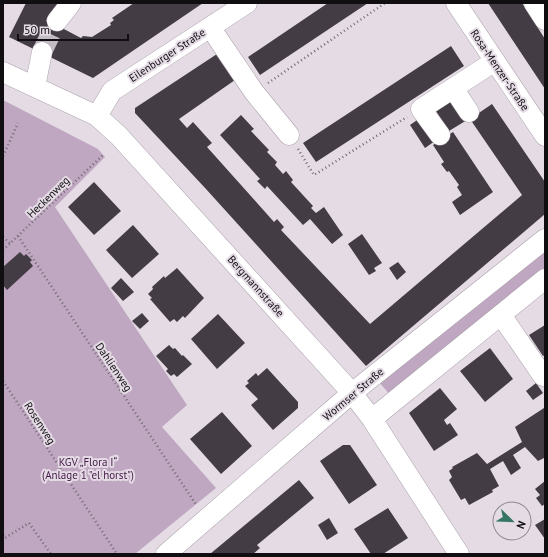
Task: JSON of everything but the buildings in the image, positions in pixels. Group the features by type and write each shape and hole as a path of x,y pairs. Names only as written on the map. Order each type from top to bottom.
{"street":[{"path":"57,21 71,3"},
{"name":"Eilenburger Straße","path":"97,116 112,91 247,3"},
{"name":"Rosa-Menzer-Straße","path":"456,3 545,136"},
{"path":"534,3 545,20"},
{"path":"210,28 254,92 288,135"},
{"path":"35,86 42,52"},
{"path":"440,135 421,109 495,61"},
{"name":"Bergmannstraße","path":"3,72 97,116 120,136 352,394 372,419 459,554"},
{"path":"454,88 469,112"},
{"name":"Wormser Straße","path":"166,554 352,394 545,239"},
{"path":"372,419 545,279"},
{"path":"501,315 544,376"}],"path":[{"path":"254,92 384,3"},
{"path":"288,135 314,175 421,109"},
{"path":"3,156 18,123"},
{"name":"Heckenweg","path":"3,250 103,155"},
{"name":"Dahlienweg","path":"18,236 197,506"},
{"path":"3,237 10,243"},
{"name":"Rosenweg","path":"3,381 118,554"},
{"path":"3,535 4,539 29,523 51,554"}],"green space":[{"name":"KGV „Flora I“ (Anlage 1 \"el horst\")","path":"3,100 98,149 105,157 55,207 187,405 162,427 216,488 135,554 3,554"},
{"path":"545,246 545,272 392,397 379,382"}],"tunnel":[{"path":"42,52 57,21"}]}
